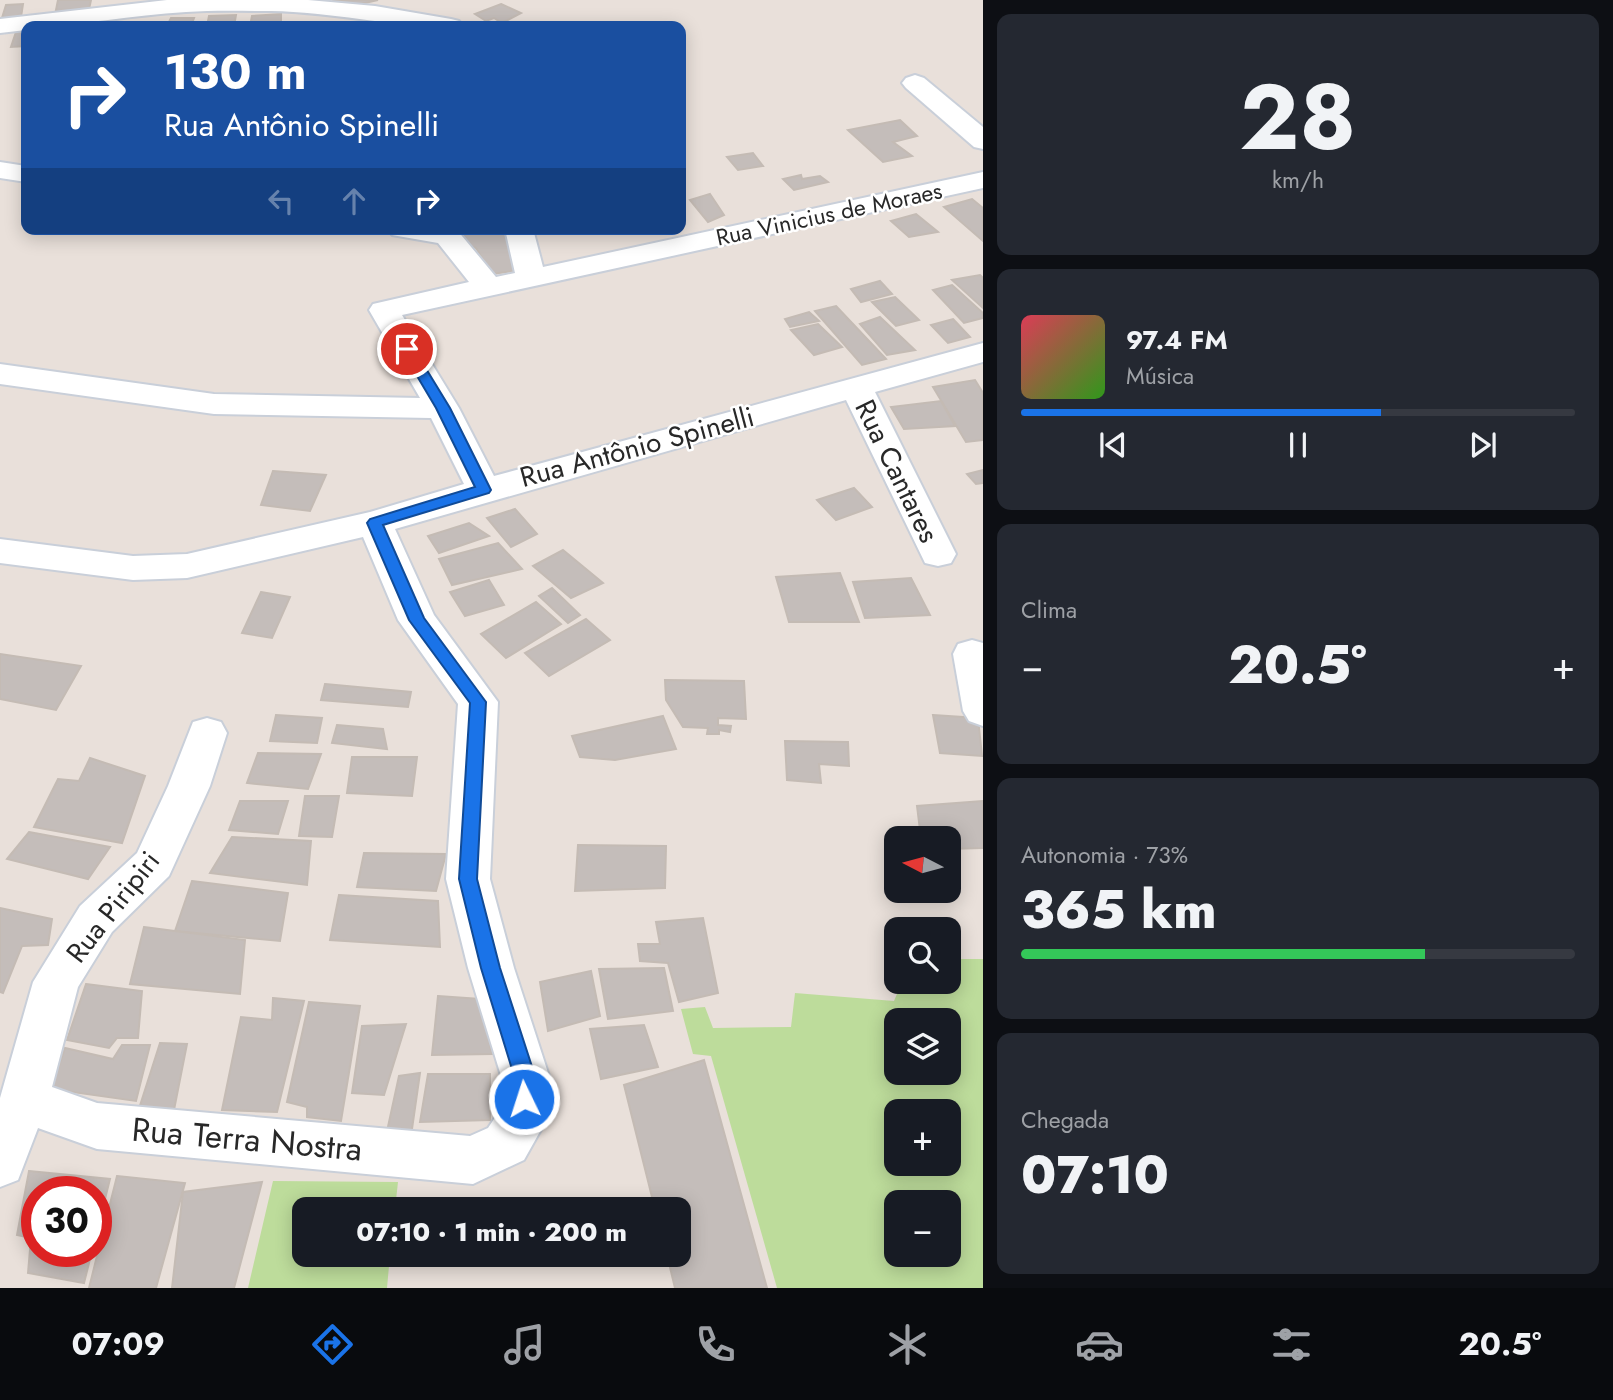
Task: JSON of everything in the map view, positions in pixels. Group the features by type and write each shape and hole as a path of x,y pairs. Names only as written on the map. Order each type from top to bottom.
{"street":[{"path":"46,21 185,5 274,4 397,17 451,15"},
{"path":"0,26 21,24"},
{"path":"915,83 983,141"},
{"path":"0,170 21,173"},
{"name":"Rua Vinicius de Moraes","path":"484,490 443,408 384,310 983,180"},
{"path":"441,235 447,236 490,289"},
{"path":"520,235 531,279"},
{"name":"Rua Antônio Spinelli","path":"0,551 132,568 187,566 375,523 484,490 983,352"},
{"path":"0,374 214,404 443,408"},
{"name":"Rua Cantares","path":"856,387 938,554"},
{"name":"Rua Terra Nostra","path":"24,1100 97,1126 473,1160 506,1144 522,1119 526,1079 491,968 468,879 478,702 417,620 375,523"},
{"path":"972,654 983,711"},
{"name":"Rua Piripiri","path":"0,1163 24,1100 56,982 96,919 154,864 188,786 207,733"}],"green space":[{"path":"961,959 983,959 983,1288 777,1288 711,1056 693,1054 681,1009 705,1007 713,1028 791,1027 795,993 894,1001 897,994 961,994"},
{"path":"273,1181 398,1182 396,1197 292,1197 292,1267 389,1267 387,1288 248,1288"}],"building":[{"path":"58,0 91,0 88,14 55,15"},
{"path":"333,0 378,0 343,8"},
{"path":"23,4 21,17 2,18 6,5"},
{"path":"501,4 521,13 506,21 494,18 486,21 475,14"},
{"path":"281,14 281,21 251,21 252,16"},
{"path":"236,15 235,21 208,21 209,16"},
{"path":"171,18 194,18 193,21 170,21"},
{"path":"16,32 21,32 21,46 11,47"},
{"path":"900,120 917,136 893,142 912,156 883,162 848,130"},
{"path":"753,153 763,166 738,170 727,157"},
{"path":"801,175 802,179 820,176 828,182 794,190 783,179"},
{"path":"710,194 724,215 708,222 690,200"},
{"path":"972,199 983,208 983,241 944,207"},
{"path":"916,214 938,232 909,237 891,221"},
{"path":"460,235 507,235 520,270 492,274 476,248 470,246"},
{"path":"980,275 983,278 983,308 952,280"},
{"path":"880,281 892,294 861,302 851,289"},
{"path":"952,285 983,313 983,318 964,323 933,290"},
{"path":"895,297 919,320 896,326 872,302"},
{"path":"836,306 886,359 862,365 815,311"},
{"path":"809,312 819,321 790,327 785,319"},
{"path":"880,317 915,350 887,355 860,324"},
{"path":"953,319 970,337 948,343 931,325"},
{"path":"818,324 842,347 814,355 791,330"},
{"path":"975,380 983,393 983,440 966,442 933,387"},
{"path":"941,401 955,426 904,429 891,407"},
{"path":"983,470 983,483 976,484 967,474"},
{"path":"273,471 326,475 310,511 261,505"},
{"path":"854,488 872,507 836,520 817,500"},
{"path":"515,509 537,534 511,547 487,518"},
{"path":"469,523 489,536 439,553 428,536"},
{"path":"498,543 522,569 452,585 439,559"},
{"path":"563,550 603,583 571,598 533,566"},
{"path":"840,573 859,622 789,622 776,577"},
{"path":"911,578 930,615 865,618 853,582"},
{"path":"489,580 504,605 465,616 450,592"},
{"path":"552,588 580,615 568,623 539,596"},
{"path":"261,592 290,597 272,638 242,633"},
{"path":"536,602 561,624 506,658 481,634"},
{"path":"586,619 610,640 549,676 525,653"},
{"path":"0,654 81,666 56,710 0,699"},
{"path":"665,680 744,681 746,719 718,718 718,725 731,726 730,732 719,730 719,734 707,734 708,728 683,727 666,700"},
{"path":"325,684 411,692 408,707 321,700"},
{"path":"276,715 322,718 317,743 270,741"},
{"path":"933,715 978,718 982,756 940,753"},
{"path":"663,716 676,749 615,760 580,757 572,736"},
{"path":"337,725 383,729 387,749 332,743"},
{"path":"785,741 848,742 849,766 819,764 821,783 787,780"},
{"path":"258,753 321,754 308,789 247,783"},
{"path":"352,757 417,757 412,796 347,793"},
{"path":"90,758 145,776 122,843 34,827 58,779 79,781"},
{"path":"305,796 339,796 332,837 299,836"},
{"path":"240,801 288,801 278,834 229,830"},
{"path":"983,801 983,848 961,849 961,826 920,826 917,806"},
{"path":"29,832 110,847 88,879 7,859"},
{"path":"232,837 311,841 307,885 210,873"},
{"path":"578,845 666,846 665,888 575,891"},
{"path":"364,853 446,854 436,891 357,887"},
{"path":"192,881 288,893 280,941 175,931"},
{"path":"339,895 438,901 440,947 330,940"},
{"path":"0,908 52,919 48,945 22,946 3,993 0,992"},
{"path":"703,918 718,993 679,1002 668,963 640,961 638,944 660,944 656,922"},
{"path":"144,927 245,940 240,994 130,984"},
{"path":"664,968 673,1011 608,1019 599,969"},
{"path":"591,971 600,1016 548,1031 540,982"},
{"path":"86,984 142,991 138,1038 117,1038 109,1048 67,1040"},
{"path":"438,996 480,999 492,1054 432,1055"},
{"path":"273,998 304,1001 277,1112 222,1110 241,1017 272,1020"},
{"path":"309,1002 360,1006 341,1121 307,1117 307,1107 287,1102"},
{"path":"406,1024 384,1095 352,1093 362,1026"},
{"path":"644,1025 658,1067 601,1079 590,1029"},
{"path":"160,1043 187,1044 173,1115 137,1115"},
{"path":"122,1045 150,1045 136,1101 51,1089 65,1048 113,1059"},
{"path":"704,1060 767,1288 675,1288 670,1267 691,1267 691,1197 652,1197 624,1085"},
{"path":"420,1073 411,1136 386,1136 399,1076"},
{"path":"428,1074 490,1074 490,1120 420,1122"},
{"path":"29,1171 80,1176 28,1176"},
{"path":"117,1176 185,1183 156,1288 89,1288 94,1267 112,1267 112,1196"},
{"path":"262,1182 234,1288 172,1288 183,1192"},
{"path":"21,1214 21,1236 17,1235"},
{"path":"29,1267 88,1267 84,1283 28,1273"}],"route":[{"path":"407,349 443,408 484,490 375,523 417,620 478,702 468,879 491,968 526,1079 524,1099"}]}
